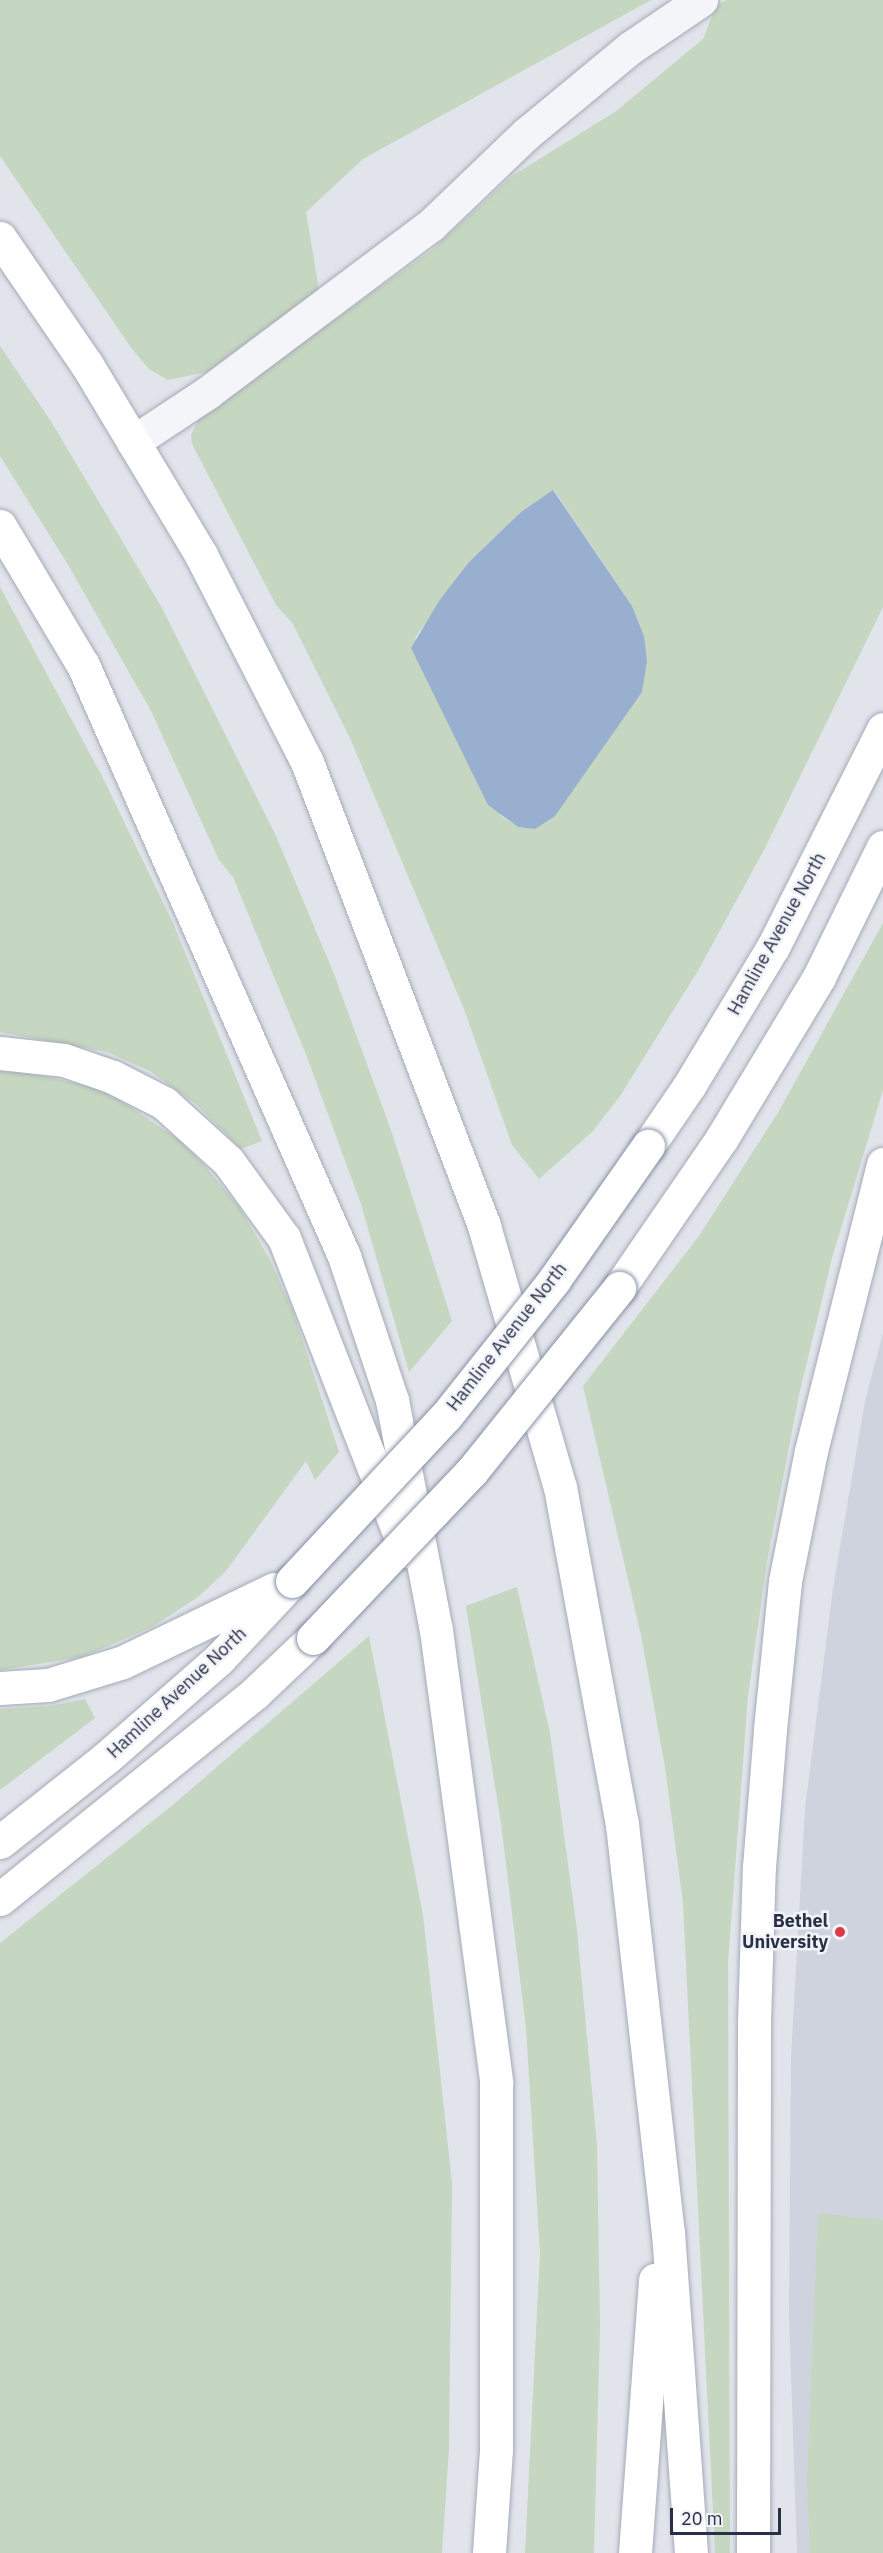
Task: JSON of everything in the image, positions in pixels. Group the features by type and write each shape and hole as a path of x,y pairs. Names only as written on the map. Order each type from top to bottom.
{"highway":[{"path":"0,238 87,365 201,555 307,762 484,1226 560,1487 600,1694 637,1940 663,2179 691,2553"},
{"path":"0,526 83,666 344,1256 392,1400 436,1630 496,2082 496,2450 489,2553"},
{"name":"Hamline Avenue North","path":"0,1842 106,1758 219,1659 446,1416 554,1280 689,1086 773,947 883,729"},
{"path":"0,1899 255,1693 313,1638 472,1471 619,1288 723,1138 807,998 883,847"},
{"path":"0,1053 64,1060 113,1077 164,1103 228,1161 284,1238 436,1630"},
{"path":"753,2553 754,2022 759,1867 770,1729 785,1581 811,1451 883,1164"},
{"path":"0,1688 48,1685 123,1662 292,1581"},
{"path":"635,2553 663,2179"}],"lane":[{"path":"133,442 207,393 431,225 526,134 630,48 701,0"}],"shaded area":[{"name":"Bethel University","path":"883,1333 883,2553 797,2553 789,2315 791,2057 805,1808 833,1588 865,1401"}],"green space":[{"path":"0,0 651,0 363,159 306,212 319,290 207,372 168,380 149,369 132,349 0,156"},
{"path":"726,0 883,0 883,607 765,848 699,969 620,1096 592,1132 539,1179 512,1145 464,1009 350,738 293,624 276,605 192,444 191,435 201,415 432,250 512,176 615,112 703,39 716,7","holes":["554,490 632,606 644,636 535,829 518,827 502,817 415,638 469,562 521,512"]},
{"path":"0,346 52,423 162,608 276,836 334,974 392,1133 452,1321 409,1372 361,1204 307,1057 233,877 219,860 151,711 67,563 0,456"},
{"path":"0,587 103,778 173,923 262,1141 241,1149 197,1105 150,1071 107,1052 0,1032"},
{"path":"883,923 883,1090 832,1258 799,1395 767,1562 748,1696 728,1963 730,2553 715,2553 683,1903 665,1767 641,1635 583,1386 699,1236 779,1111"},
{"path":"0,1067 90,1086 117,1098 182,1142 204,1165 240,1208 270,1260 293,1311 339,1452 315,1480 306,1461 226,1571 198,1597 152,1627 82,1657 0,1670"},
{"path":"517,1587 550,1733 577,1930 597,2145 600,2326 594,2553 525,2553 540,2253 526,2028 501,1823 466,1606"},
{"path":"369,1636 423,1915 452,2183 449,2448 442,2553 0,2553 0,1943 174,1804"},
{"path":"85,1699 95,1718 0,1790 0,1709 50,1706"},
{"path":"818,2213 883,2220 883,2553 810,2553 807,2482"}],"water":[{"path":"553,490 632,606 644,636 647,661 642,692 555,816 535,829 518,827 488,805 411,648 439,601 469,562 521,512"}],"place":[{"name":"Bethel University","path":"840,1932"}]}
